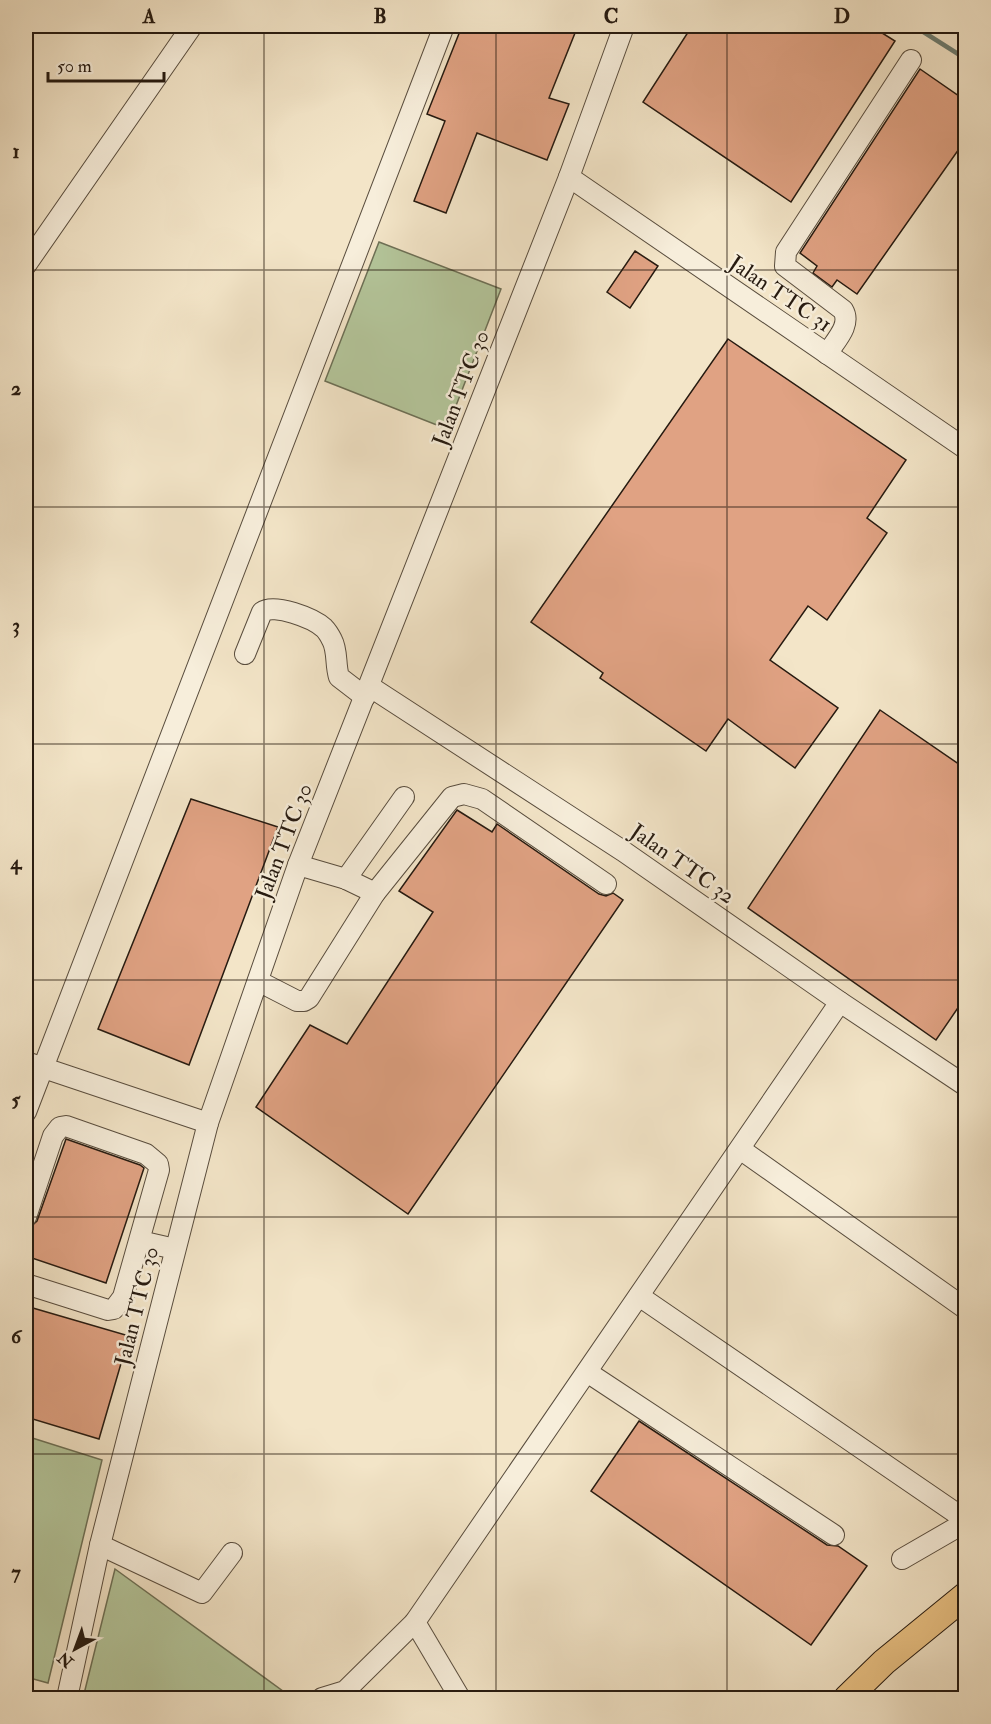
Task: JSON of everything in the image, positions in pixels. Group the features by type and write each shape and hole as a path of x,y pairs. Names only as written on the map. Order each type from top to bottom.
{"main road":[{"path":"847,1698 884,1662 966,1595"}],"street":[{"path":"26,265 192,26"},
{"path":"26,1112 34,1064 444,26"},
{"name":"Jalan TTC 30","path":"67,1698 100,1545 208,1123 298,865 569,177 624,26"},
{"path":"827,354 845,325 846,317 843,310 785,266 786,252 911,60"},
{"name":"Jalan TTC 31","path":"569,177 966,449"},
{"name":"Jalan TTC 32","path":"245,654 262,612 266,609 273,608 293,613 316,622 326,629 334,643 339,677 367,691 623,851 840,1002 966,1086"},
{"path":"258,981 297,1001 309,998 375,893 452,797 464,794 482,799 606,884"},
{"path":"346,879 404,797"},
{"path":"298,865 346,879 375,893"},
{"path":"322,1698 345,1691 415,1622 840,1002"},
{"path":"34,1064 208,1123"},
{"path":"26,1217 53,1136 60,1127 66,1126 146,1154 158,1164 159,1170 140,1241 123,1297 114,1310 26,1284"},
{"path":"740,1149 966,1309"},
{"path":"140,1241 175,1250"},
{"path":"639,1296 966,1521 902,1559"},
{"path":"587,1372 834,1535"},
{"path":"100,1545 202,1593 232,1553"},
{"path":"415,1622 460,1698"}],"green space":[{"path":"379,242 501,289 447,429 325,381"},
{"path":"26,1436 102,1460 48,1683 26,1677"},
{"path":"115,1569 287,1694 83,1698"}],"building":[{"path":"462,26 569,26 577,28 549,98 569,104 547,160 477,133 446,213 414,201 445,121 427,114"},
{"path":"692,26 871,26 895,41 791,202 643,102"},
{"path":"920,69 966,101 966,139 857,294 837,280 832,287 813,273 817,266 800,253"},
{"path":"635,251 658,266 630,308 607,292"},
{"path":"728,339 906,460 867,518 887,533 827,620 808,606 770,660 838,708 795,768 728,719 706,751 600,678 603,673 531,622"},
{"path":"880,710 966,769 966,996 936,1040 748,908"},
{"path":"191,799 278,827 189,1065 98,1029"},
{"path":"457,810 492,832 497,824 599,894 606,896 613,893 623,900 408,1214 256,1107 310,1025 347,1044 433,912 399,891"},
{"path":"66,1139 144,1168 106,1283 26,1256 29,1228 37,1221"},
{"path":"26,1306 129,1336 99,1439 26,1417"},
{"path":"639,1421 827,1545 838,1546 867,1566 811,1645 591,1491"}],"waterway":[{"path":"914,26 966,59"}]}
